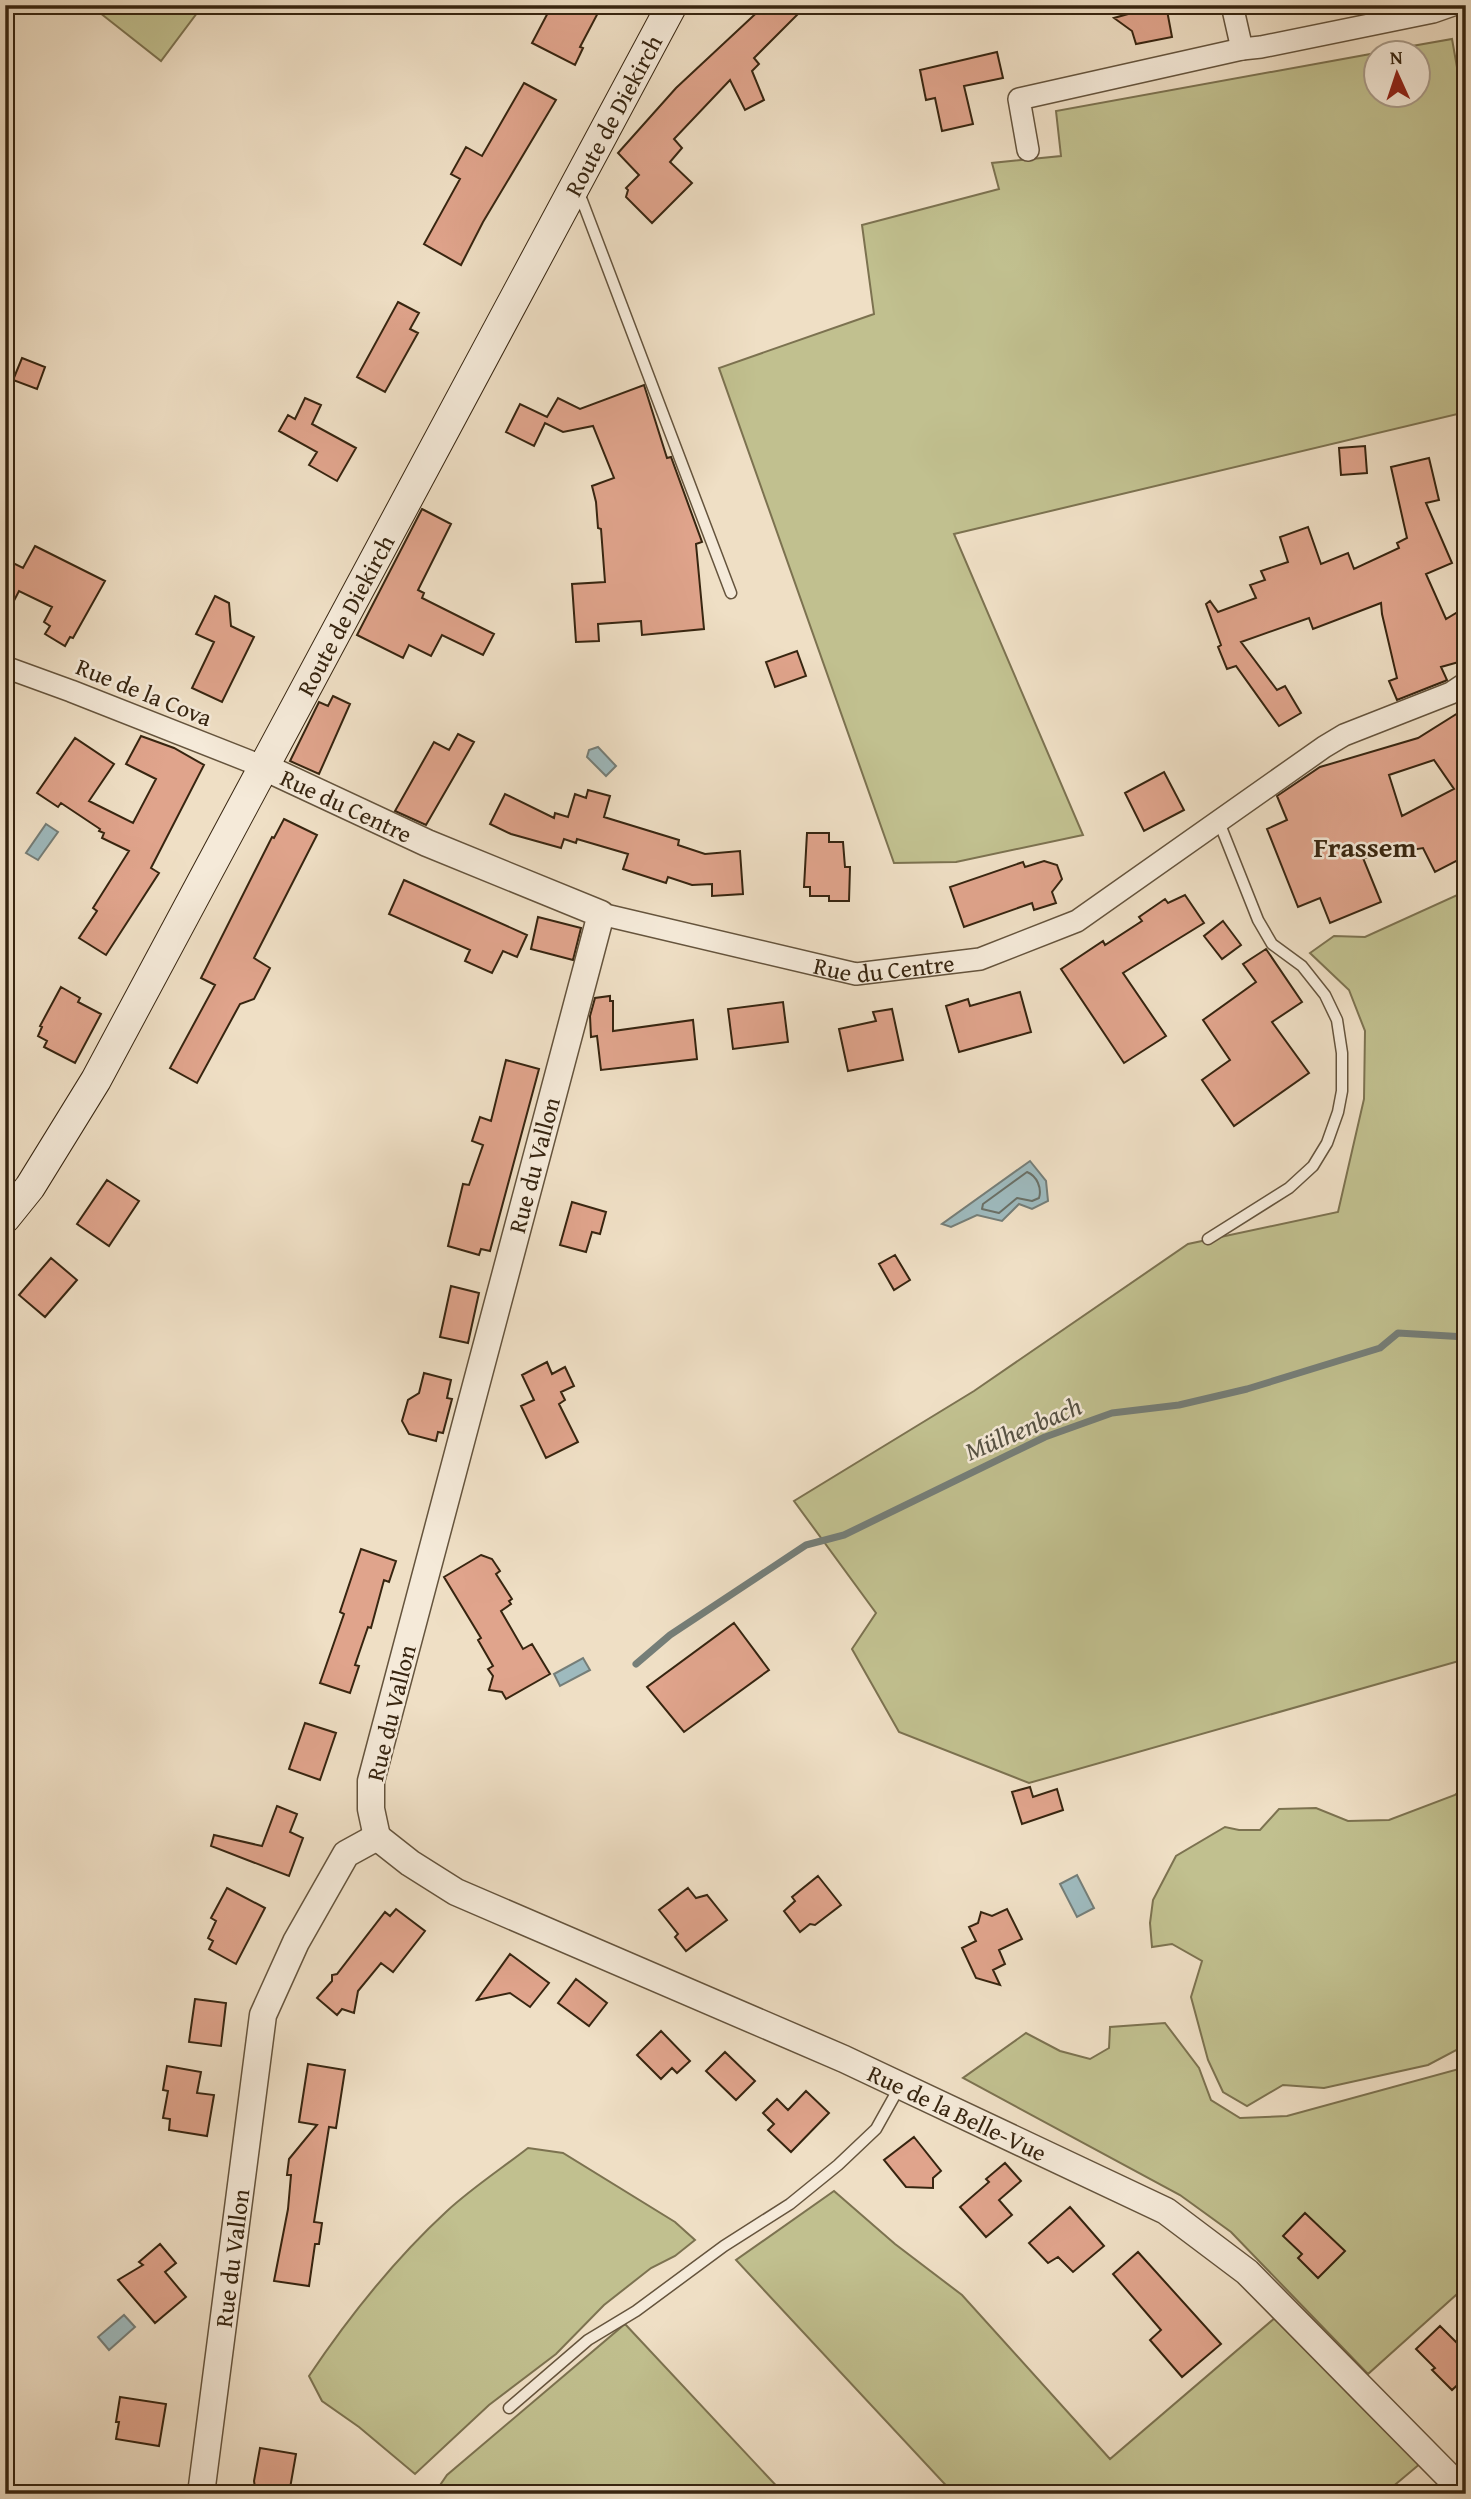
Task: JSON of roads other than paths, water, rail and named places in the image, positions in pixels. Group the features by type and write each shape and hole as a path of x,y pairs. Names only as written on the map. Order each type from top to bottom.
{"main road":[{"name":"Route de Diekirch","path":"5,1218 30,1187 96,1080 672,5"}],"street":[{"path":"1233,5 1242,49"},
{"path":"1028,150 1019,99 1242,49 1433,12 1453,5"},
{"name":"Rue de la Cova","path":"5,667 264,767"},
{"name":"Rue du Centre","path":"264,767 427,843 601,914 856,974 980,959 1077,921 1344,735 1451,693 1466,683"},
{"name":"Rue du Vallon","path":"201,2494 262,2015 296,1942 346,1854 377,1837 371,1809 372,1781 601,914"},
{"name":"Rue de la Belle-Vue","path":"377,1837 410,1863 456,1892 900,2085 1166,2211 1247,2272 1466,2494"}],"lane":[{"path":"575,183 731,593"},
{"path":"1208,1239 1289,1188 1314,1166 1331,1133 1342,1091 1342,1053 1337,1020 1325,995 1302,966 1272,944 1258,920 1219,822"},
{"path":"509,2408 588,2340 636,2311 724,2246 790,2203 838,2165 876,2129 900,2085"}],"water":[{"path":"598,747 616,766 606,776 587,757 589,750"},
{"path":"46,824 58,832 38,860 26,853"},
{"path":"1030,1161 1046,1181 1048,1201 1032,1209 1019,1204 1002,1221 977,1215 951,1227 942,1224"},
{"path":"583,1658 590,1670 560,1686 554,1674"},
{"path":"1077,1875 1094,1908 1077,1917 1060,1884"},
{"path":"124,2315 135,2327 109,2350 98,2337"}],"waterway":[{"name":"Mülhenbach","path":"636,1664 670,1635 806,1545 844,1535 1045,1437 1112,1413 1179,1405 1247,1389 1380,1348 1398,1333 1466,1337"}],"district":[{"name":"Frassem","path":"1365,846"}]}
